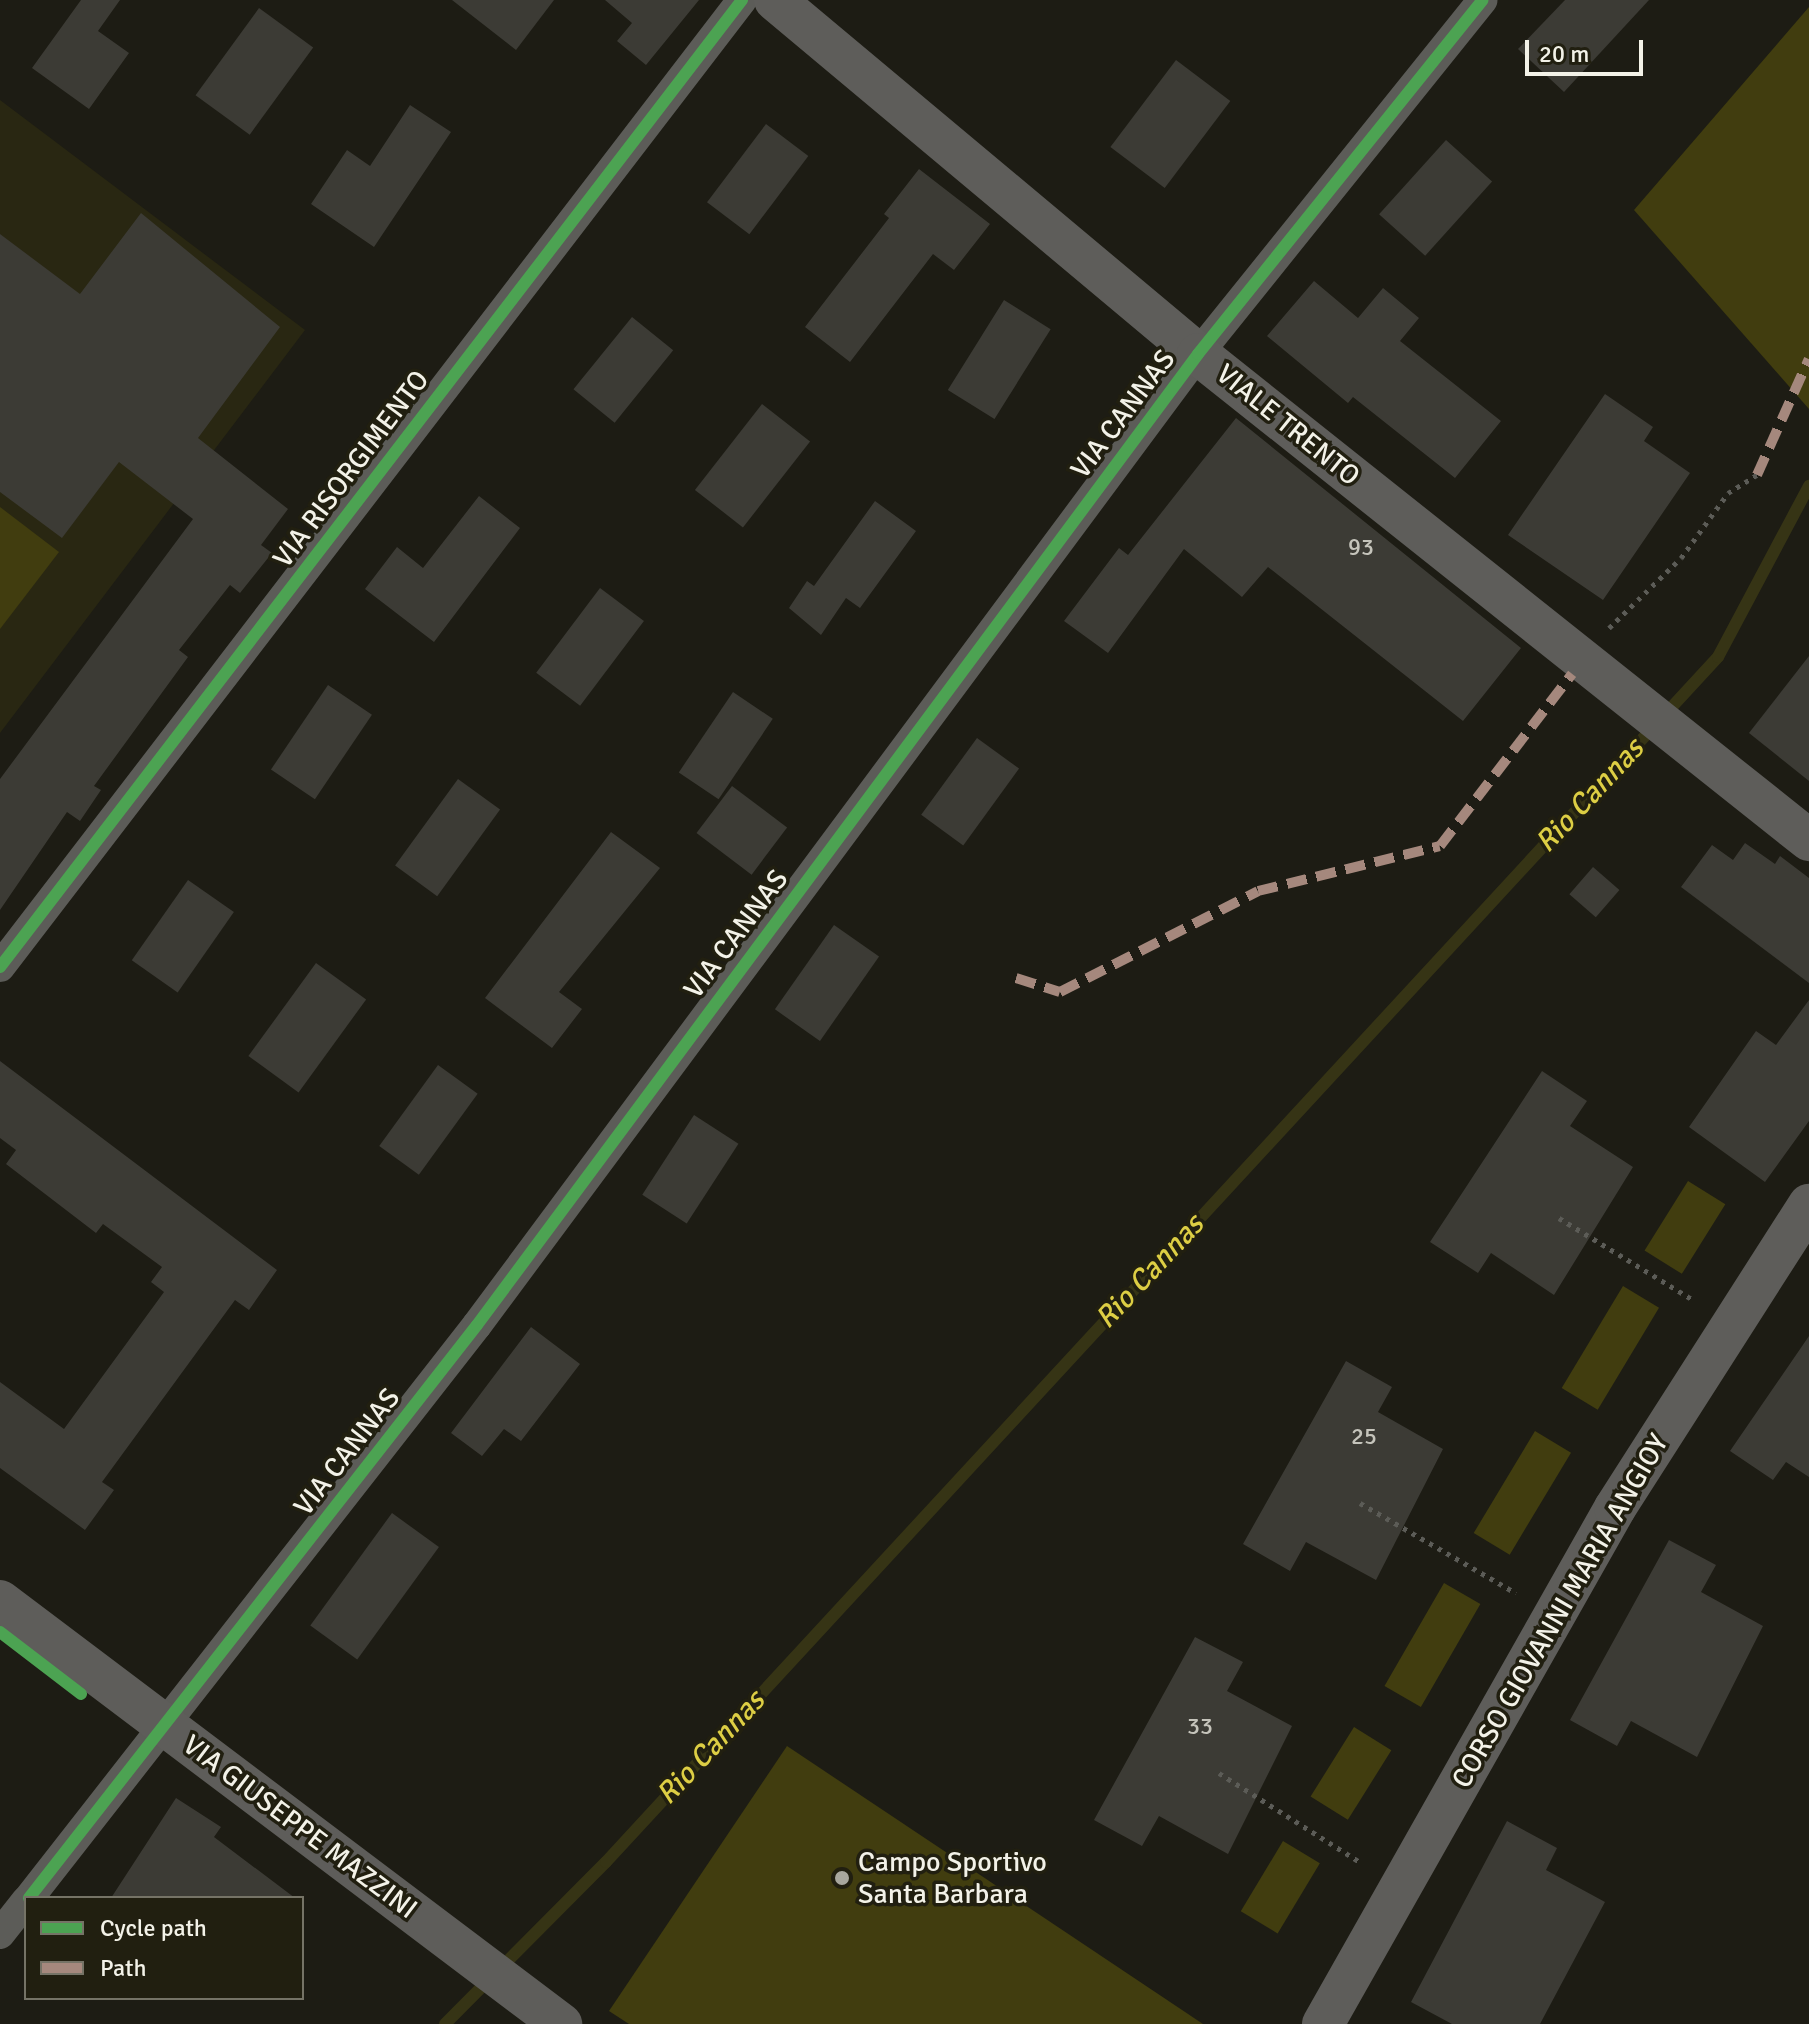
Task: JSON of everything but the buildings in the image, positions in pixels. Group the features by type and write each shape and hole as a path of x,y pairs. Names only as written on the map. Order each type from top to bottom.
{"street":[{"name":"VIA RISORGIMENTO","path":"0,967 742,0"},
{"name":"VIALE TRENTO","path":"775,0 1198,354 1809,840"},
{"name":"VIA CANNAS","path":"30,1896 477,1325 1198,354 1483,0"},
{"name":"CORSO GIOVANNI MARIA ANGIOY","path":"1323,2024 1615,1508 1809,1205"},
{"name":"VIA GIUSEPPE MAZZINI","path":"0,1601 559,2023"},
{"name":"VIA CANNAS","path":"0,1934 24,1904"}],"path":[{"path":"1607,630 1681,558 1728,493 1757,475"},
{"path":"1559,1218 1695,1301"},
{"path":"1360,1503 1516,1593"},
{"path":"1219,1773 1358,1861"}],"shaded area":[{"path":"1809,7 1809,409 1634,210"},
{"path":"0,100 305,330 0,733"},
{"path":"0,507 59,552 0,629"},
{"path":"1688,1181 1725,1204 1682,1274 1645,1251"},
{"path":"1623,1286 1659,1308 1598,1410 1562,1388"},
{"path":"1535,1431 1571,1453 1510,1555 1474,1533"},
{"path":"1444,1583 1480,1604 1421,1707 1384,1686"},
{"path":"1354,1727 1391,1750 1348,1820 1311,1797"},
{"name":"Campo Sportivo Santa Barbara","path":"787,1746 1203,2024 629,2024 609,2011"},
{"path":"1283,1841 1320,1863 1278,1933 1241,1911"}],"waterway":[{"name":"Rio Cannas","path":"445,2024 606,1862 1718,657 1809,486"}],"marked path":[{"path":"1757,475 1809,359"},
{"path":"1016,978 1060,992 1258,891 1440,846 1572,674"}],"cycle path":[{"path":"0,967 742,0"},
{"path":"31,1896 477,1325 1198,354 1483,0"},
{"path":"0,1632 81,1694"}],"place":[{"name":"Campo Sportivo Santa Barbara","path":"842,1878"}]}
